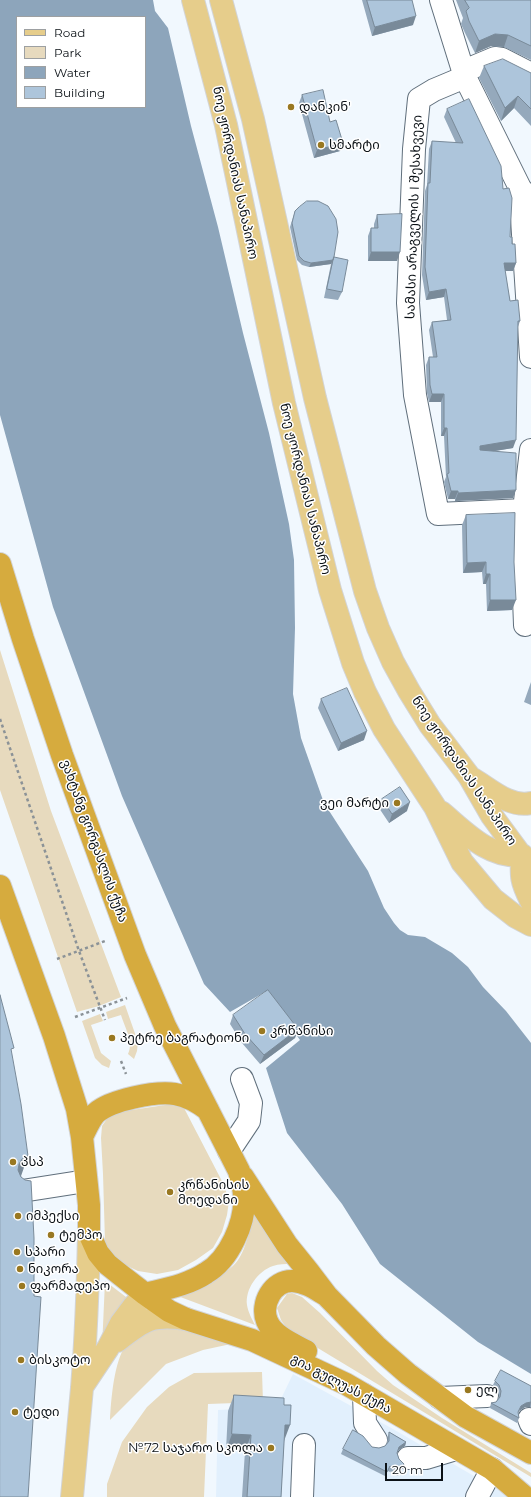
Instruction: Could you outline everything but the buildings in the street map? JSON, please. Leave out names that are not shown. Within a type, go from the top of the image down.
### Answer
[{"type":"highway","name":"ვახტანგ გორგასლის ქუჩა","points":[[0,564],[23,639],[62,755],[135,955],[165,1026],[239,1172]]},
{"type":"highway","points":[[0,886],[4,909],[68,1079],[77,1109],[82,1137],[89,1205],[89,1233]]},
{"type":"highway","points":[[82,1137],[94,1115],[102,1108],[137,1098],[165,1093],[176,1094],[198,1102],[208,1110]]},
{"type":"highway","points":[[145,1294],[185,1283],[207,1273],[220,1262],[229,1251],[240,1224],[244,1207],[244,1195],[239,1172]]},
{"type":"highway","points":[[239,1172],[288,1245],[327,1296],[376,1346],[408,1374],[466,1417],[531,1453]]},
{"type":"highway","name":"გია გულუას ქუჩა","points":[[89,1233],[98,1253],[107,1264],[169,1311],[186,1319],[252,1340],[355,1389],[492,1469],[525,1497]]},
{"type":"highway","points":[[327,1296],[306,1284],[292,1281],[282,1284],[273,1289],[268,1299],[266,1311],[267,1321],[282,1337],[309,1353],[355,1389]]},
{"type":"main road","name":"ნოე ჟორდანიას სანაპირო","points":[[193,0],[226,125],[284,404],[328,583],[342,632],[364,692],[381,723],[435,807],[462,862],[493,899],[516,917],[531,925]]},
{"type":"main road","name":"ნოე ჟორდანიას სანაპირო","points":[[221,0],[253,119],[315,398],[365,591],[378,628],[393,662],[430,724],[469,776],[492,816],[528,856]]},
{"type":"main road","points":[[469,776],[499,796],[513,802],[520,804],[531,802]]},
{"type":"main road","points":[[435,807],[477,842],[488,848],[500,854],[512,857],[528,856],[521,877],[531,901]]},
{"type":"main road","points":[[72,1497],[82,1388],[88,1287],[89,1233]]},
{"type":"main road","points":[[82,1388],[122,1323],[133,1307],[145,1294]]},
{"type":"main road","points":[[108,1348],[139,1324],[149,1319],[168,1316],[186,1319]]},
{"type":"main road","points":[[492,1469],[531,1490]]},
{"type":"street","points":[[441,0],[464,74],[526,194],[531,357]]},
{"type":"street","points":[[464,74],[495,58],[502,59],[531,74]]},
{"type":"street","name":"სამასი არაგველის I შესახვევი","points":[[464,74],[419,99],[414,149],[408,303],[414,395],[438,514],[524,510]]},
{"type":"street","points":[[525,625],[523,572],[524,510],[531,450]]},
{"type":"street","points":[[228,1151],[249,1121],[251,1103],[242,1079]]},
{"type":"street","points":[[22,1191],[86,1181]]},
{"type":"street","points":[[355,1389],[365,1423],[376,1440]]},
{"type":"street","points":[[440,1398],[487,1396]]},
{"type":"street","points":[[302,1497],[304,1445]]},
{"type":"street","points":[[408,1458],[426,1458],[456,1449]]},
{"type":"street","points":[[477,1497],[492,1469]]},
{"type":"path","points":[[0,719],[79,951],[105,1020]]},
{"type":"path","points":[[57,959],[105,942]]},
{"type":"path","points":[[75,1017],[127,998]]},
{"type":"path","points":[[121,1061],[126,1074]]},
{"type":"shaded area","points":[[293,1374],[393,1429],[510,1497],[216,1497],[218,1410],[277,1407]]},
{"type":"green space","points":[[0,650],[51,811],[121,997],[99,1006],[77,1012],[0,790]]},
{"type":"green space","points":[[125,1005],[138,1042],[134,1059],[128,1054],[130,1045],[127,1030],[121,1015],[108,1019],[106,1012]]},
{"type":"green space","points":[[100,1014],[103,1021],[91,1025],[101,1053],[111,1061],[109,1068],[102,1065],[95,1058],[82,1021]]},
{"type":"green space","points":[[172,1104],[184,1108],[224,1185],[229,1201],[222,1232],[213,1248],[178,1270],[157,1274],[138,1271],[121,1263],[111,1253],[105,1242],[101,1138],[102,1126],[109,1116],[125,1111]]},
{"type":"green space","points":[[255,1210],[291,1264],[267,1268],[258,1276],[250,1287],[247,1305],[255,1325],[175,1295],[209,1281],[226,1272],[233,1266],[244,1249]]},
{"type":"green space","points":[[105,1281],[130,1300],[102,1348]]},
{"type":"green space","points":[[292,1293],[302,1297],[320,1313],[377,1371],[393,1385],[442,1418],[531,1473],[531,1477],[288,1330],[281,1320],[277,1308],[287,1294]]},
{"type":"green space","points":[[160,1322],[231,1344],[203,1350],[166,1364],[110,1420],[114,1381],[122,1352],[129,1342]]},
{"type":"green space","points":[[262,1372],[263,1402],[208,1404],[204,1497],[107,1497],[107,1484],[122,1442],[147,1407],[169,1387],[194,1373]]},
{"type":"water","points":[[0,0],[153,0],[155,11],[168,28],[191,126],[218,227],[243,333],[269,433],[289,524],[294,560],[295,628],[293,694],[301,738],[324,803],[368,871],[384,908],[400,930],[408,935],[425,937],[452,953],[468,967],[483,987],[506,1011],[531,1043],[531,1374],[478,1342],[380,1264],[342,1204],[287,1133],[266,1068],[300,1040],[265,992],[230,1012],[204,984],[122,796],[53,607],[0,415]]},
{"type":"place","name":"დანკინ'","points":[[291,107]]},
{"type":"place","name":"სმარტი","points":[[321,145]]},
{"type":"place","name":"ვეი მარტი","points":[[397,803]]},
{"type":"place","name":"კრწანისი","points":[[262,1031]]},
{"type":"place","name":"პეტრე ბაგრატიონი","points":[[112,1038]]},
{"type":"place","name":"პსპ","points":[[13,1162]]},
{"type":"place","name":"კრწანისის მოედანი","points":[[170,1192]]},
{"type":"place","name":"იმპექსი","points":[[18,1216]]},
{"type":"place","name":"ტემპო","points":[[51,1235]]},
{"type":"place","name":"სპარი","points":[[17,1252]]},
{"type":"place","name":"ნიკორა","points":[[20,1269]]},
{"type":"place","name":"ფარმადეპო","points":[[22,1286]]},
{"type":"place","name":"ბისკოტო","points":[[21,1360]]},
{"type":"place","name":"ელ","points":[[468,1390]]},
{"type":"place","name":"ტედი","points":[[15,1412]]},
{"type":"place","name":"№72 საჯარო სკოლა","points":[[271,1448]]}]
